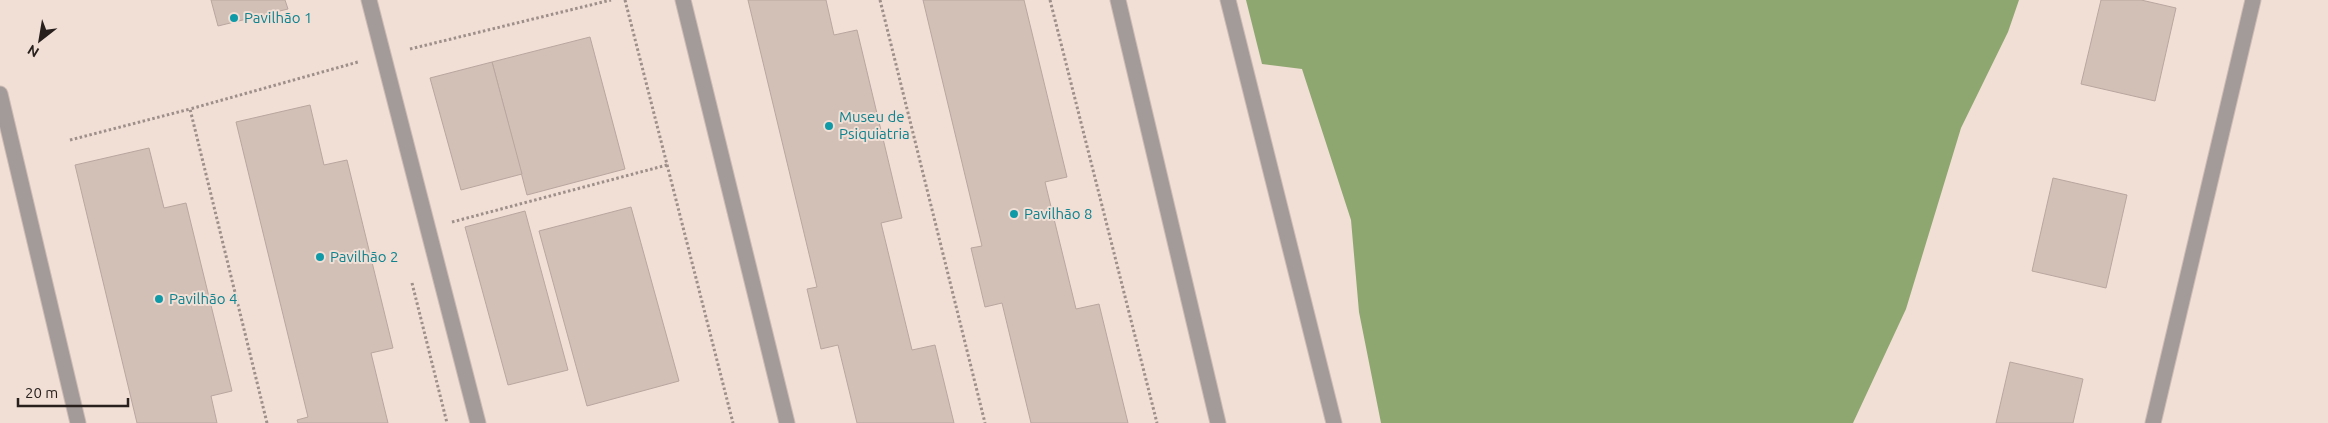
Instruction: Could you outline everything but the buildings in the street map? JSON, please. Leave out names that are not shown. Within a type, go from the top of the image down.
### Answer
[{"type":"street","points":[[369,0],[478,423]]},
{"type":"street","points":[[683,0],[787,423]]},
{"type":"street","points":[[1118,0],[1218,423]]},
{"type":"street","points":[[1228,0],[1334,423]]},
{"type":"street","points":[[2153,423],[2253,0]]},
{"type":"street","points":[[0,94],[78,423]]},
{"type":"path","points":[[70,140],[384,56],[611,0]]},
{"type":"path","points":[[625,0],[733,423]]},
{"type":"path","points":[[880,0],[985,423]]},
{"type":"path","points":[[1050,0],[1158,423]]},
{"type":"path","points":[[190,109],[267,423]]},
{"type":"path","points":[[428,228],[667,165]]},
{"type":"green space","points":[[1246,0],[2019,0],[2008,32],[1961,128],[1906,309],[1853,423],[1381,423],[1359,312],[1351,220],[1302,69],[1262,64]]},
{"type":"place","name":"Pavilhão 1","points":[[234,18]]},
{"type":"place","name":"Museu de Psiquiatria","points":[[829,126]]},
{"type":"place","name":"Pavilhão 8","points":[[1014,214]]},
{"type":"place","name":"Pavilhão 2","points":[[320,257]]},
{"type":"place","name":"Pavilhão 4","points":[[159,299]]}]
